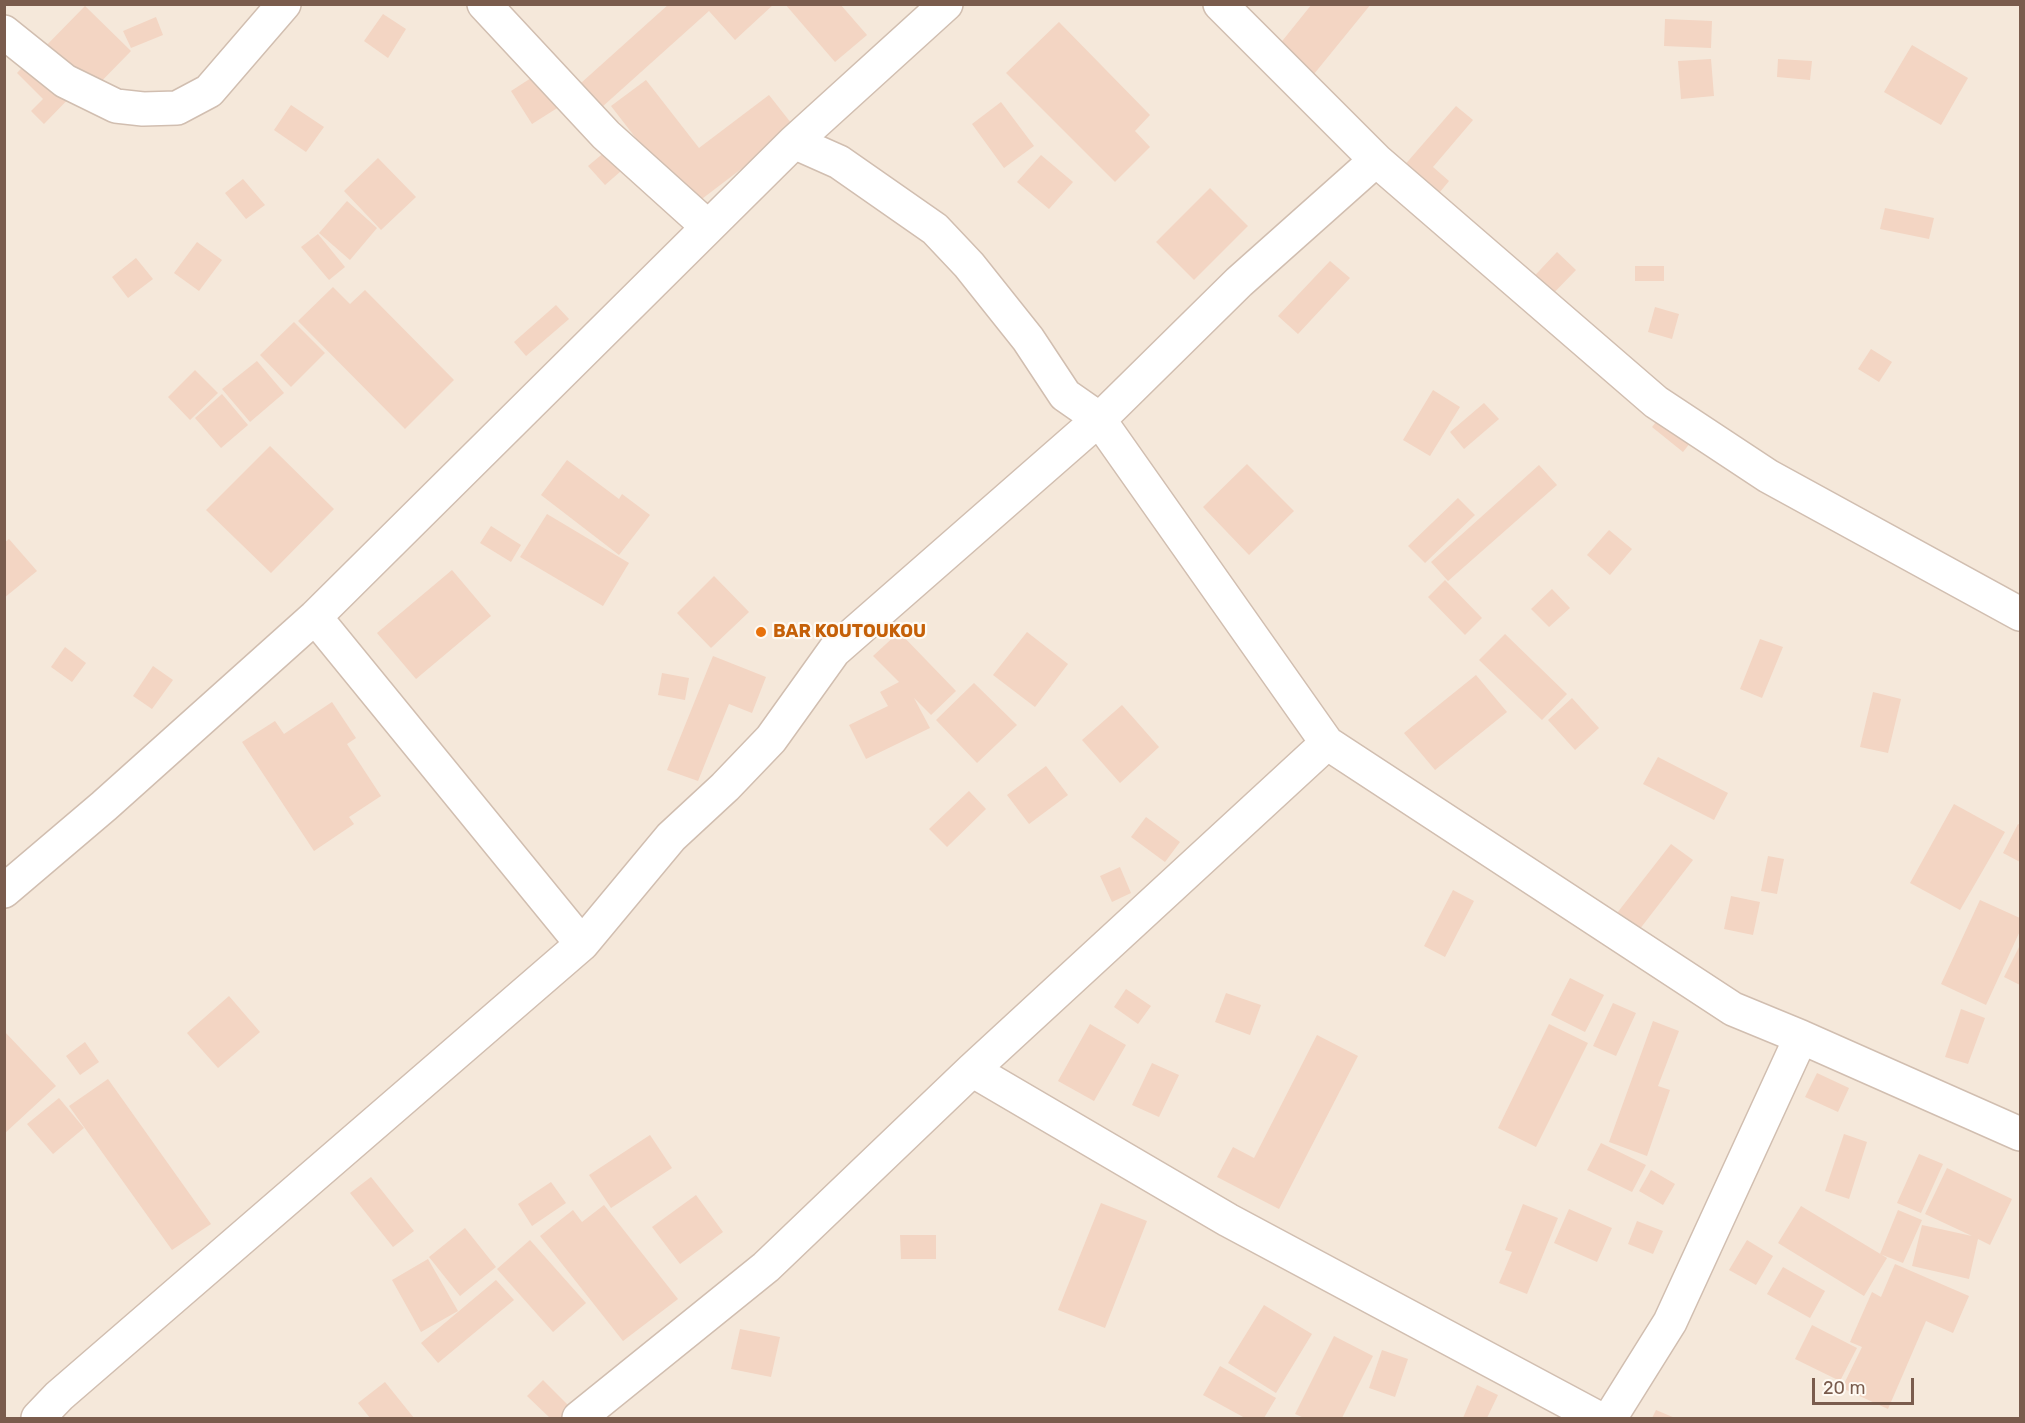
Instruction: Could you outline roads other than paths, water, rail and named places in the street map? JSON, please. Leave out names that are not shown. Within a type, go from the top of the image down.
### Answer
[{"type":"street","points":[[4,32],[65,81],[116,106],[143,109],[177,108],[209,91],[284,4]]},
{"type":"street","points":[[484,4],[606,135],[708,227]]},
{"type":"street","points":[[4,891],[104,807],[315,617],[794,142],[946,4]]},
{"type":"street","points":[[1220,4],[1376,160],[1656,402],[1768,476],[2020,614]]},
{"type":"street","points":[[794,142],[839,162],[935,229],[969,265],[1028,339],[1065,395],[1098,418],[1327,743],[1733,1009],[1801,1036],[2020,1134]]},
{"type":"street","points":[[38,1419],[59,1396],[582,944],[671,837],[724,788],[771,739],[834,651],[1106,413],[1239,282],[1376,160]]},
{"type":"street","points":[[315,617],[582,944]]},
{"type":"street","points":[[579,1419],[766,1267],[972,1070],[1327,743]]},
{"type":"street","points":[[1610,1419],[1670,1322],[1801,1036]]},
{"type":"street","points":[[972,1070],[1228,1220],[1598,1419]]},
{"type":"place","name":"BAR KOUTOUKOU","points":[[761,632]]}]
